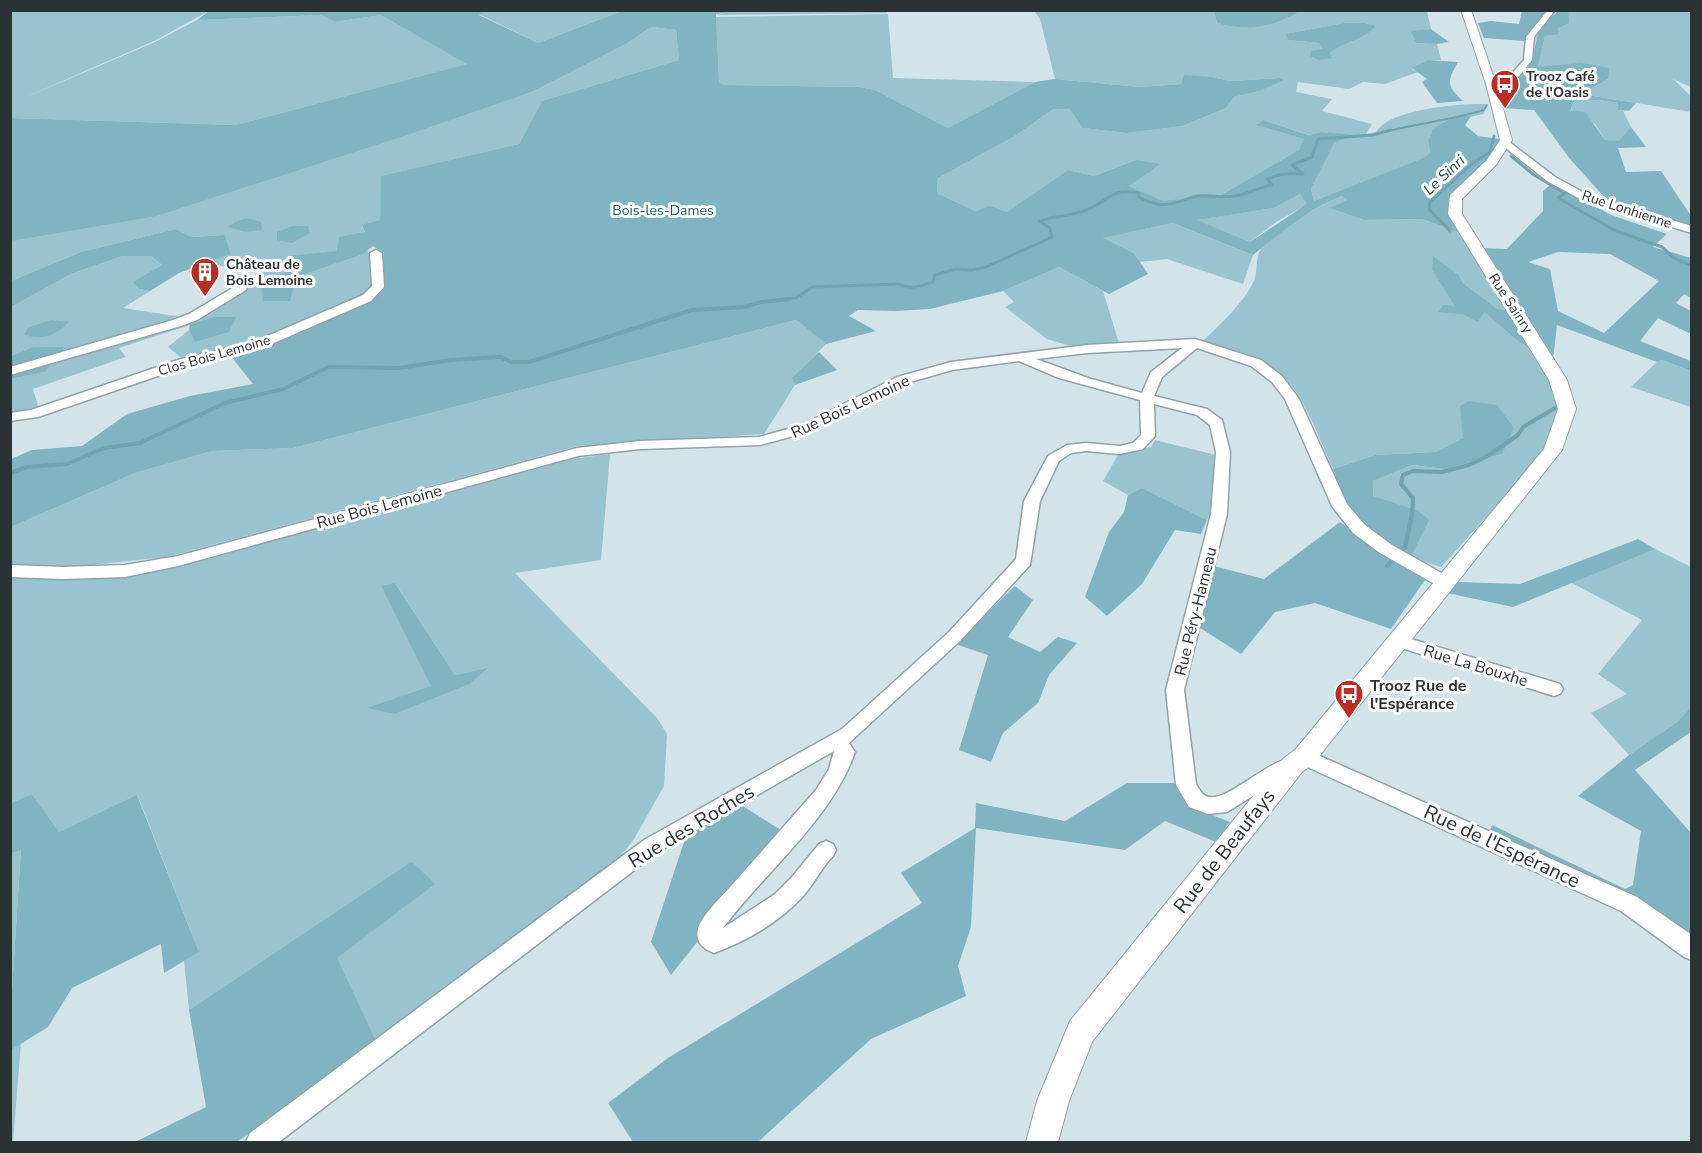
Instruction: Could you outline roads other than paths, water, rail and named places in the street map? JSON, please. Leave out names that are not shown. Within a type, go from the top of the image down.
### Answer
[{"type":"street","points":[[1466,10],[1491,84],[1505,143]]},
{"type":"street","points":[[1491,84],[1511,80],[1528,60],[1530,37],[1552,10]]},
{"type":"street","name":"Rue Lonhienne","points":[[1505,143],[1551,179],[1586,198],[1692,230]]},
{"type":"street","name":"Rue Sainry","points":[[1446,583],[1553,450],[1567,409],[1558,380],[1455,214],[1455,198],[1492,162],[1505,143]]},
{"type":"street","name":"Clos Bois Lemoine","points":[[10,417],[33,414],[186,362],[255,346],[367,298],[378,287],[376,253]]},
{"type":"street","points":[[10,371],[95,348],[193,316],[242,287],[242,283]]},
{"type":"street","points":[[1147,396],[1156,375],[1195,343]]},
{"type":"street","name":"Rue Bois Lemoine","points":[[10,571],[63,573],[125,571],[178,561],[577,452],[640,445],[722,444],[776,438],[807,428],[887,387],[951,366],[1087,349],[1195,343],[1256,363],[1277,379],[1292,399],[1340,506],[1359,529],[1386,549],[1446,583]]},
{"type":"street","name":"Rue Péry-Hameau","points":[[1020,357],[1045,370],[1202,412],[1217,423],[1223,452],[1219,514],[1175,690],[1186,785],[1196,801],[1208,806],[1227,804],[1273,773],[1298,761]]},
{"type":"street","name":"Rue des Roches","points":[[259,1143],[651,846],[838,741],[858,727],[955,636],[1024,561],[1032,501],[1053,459],[1067,449],[1086,447],[1120,450],[1138,446],[1148,436],[1147,396]]},
{"type":"street","name":"Rue de Beaufays","points":[[1042,1143],[1053,1101],[1081,1032],[1298,761],[1446,583]]},
{"type":"street","name":"Rue La Bouxhe","points":[[1398,641],[1554,688]]},
{"type":"street","points":[[826,850],[816,859],[799,886],[771,910],[732,936],[714,943],[709,939],[709,929],[725,908],[823,796],[838,772],[845,752],[838,741]]},
{"type":"street","name":"Rue de l'Espérance","points":[[1298,761],[1629,904],[1692,950]]},
{"type":"waterway","points":[[1385,132],[1484,110],[1487,105]]},
{"type":"waterway","points":[[777,300],[796,298],[812,287],[924,285],[933,282],[935,275],[956,269],[971,270],[986,267],[1052,237],[1050,228],[1039,221],[1086,210],[1122,192],[1139,193],[1139,197],[1160,205],[1173,204],[1198,196],[1240,195],[1272,185],[1267,179],[1271,177],[1289,173],[1303,174],[1292,165],[1312,157],[1318,139],[1373,135],[1391,130]]},
{"type":"waterway","name":"Le Sinri","points":[[1450,231],[1429,209],[1430,202],[1473,163],[1490,152],[1494,136]]},
{"type":"waterway","points":[[1511,156],[1534,175],[1565,193],[1558,198],[1616,231],[1662,247],[1674,258],[1692,266]]},
{"type":"waterway","points":[[10,473],[27,467],[67,464],[104,448],[140,443],[225,403],[283,389],[329,367],[399,368],[451,360],[500,357],[511,362],[529,362],[692,310],[744,307],[761,302],[790,299]]},
{"type":"waterway","points":[[1412,517],[1413,498],[1401,484],[1403,475],[1413,471],[1442,472],[1469,465],[1486,457],[1518,435],[1523,427],[1555,408]]},
{"type":"waterway","points":[[1387,566],[1405,547],[1412,515]]},
{"type":"place","name":"Trooz Café de l'Oasis","points":[[1505,110]]},
{"type":"place","name":"Château de Bois Lemoine","points":[[205,298]]},
{"type":"place","name":"Trooz Rue de l'Espérance","points":[[1349,720]]},
{"type":"park label","name":"Bois-les-Dames","points":[[663,210]]}]
